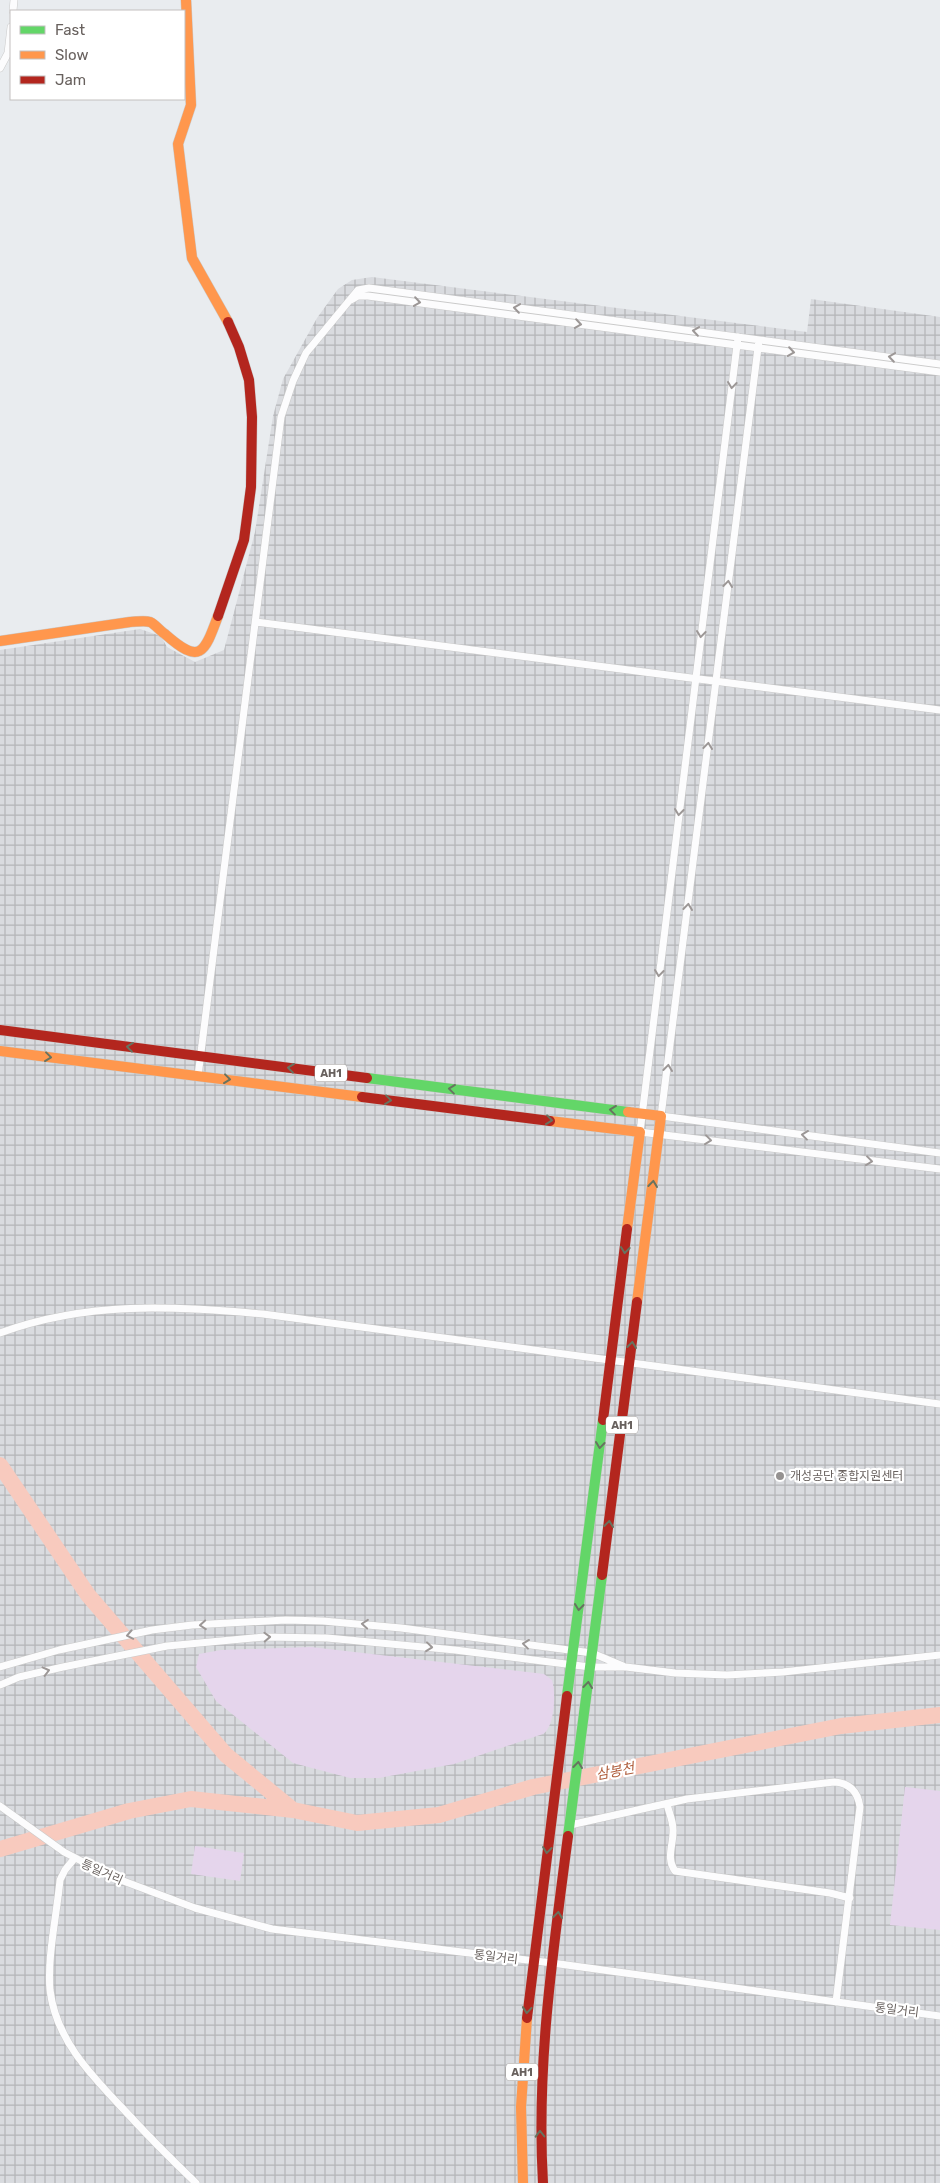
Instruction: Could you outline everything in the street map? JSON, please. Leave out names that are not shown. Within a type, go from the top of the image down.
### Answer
[{"type":"main road","points":[[0,641],[130,622],[150,622],[173,642],[193,653],[199,653],[205,650],[208,644],[244,540],[251,487],[252,417],[249,380],[239,347],[222,310],[192,258],[178,144],[190,105],[186,0]]},
{"type":"main road","name":"AH1","points":[[0,1030],[662,1116],[552,1963],[541,2091],[540,2150],[543,2183]]},
{"type":"main road","name":"AH1","points":[[0,1051],[640,1132],[532,1961],[522,2070],[521,2140],[523,2183]]},
{"type":"street","points":[[0,68],[8,53],[10,35]]},
{"type":"street","points":[[198,1076],[281,417],[293,381],[306,353],[346,302],[358,290],[369,288],[940,372]]},
{"type":"street","points":[[346,302],[358,296],[368,296],[737,341]]},
{"type":"street","points":[[737,341],[640,1132],[940,1170]]},
{"type":"street","points":[[759,344],[940,364]]},
{"type":"street","points":[[759,344],[662,1116],[940,1152]]},
{"type":"street","points":[[256,622],[940,710]]},
{"type":"street","points":[[0,1333],[35,1320],[68,1314],[140,1307],[194,1308],[263,1314],[940,1404]]},
{"type":"street","points":[[0,1667],[108,1639],[152,1630],[192,1625],[262,1621],[324,1621],[401,1628],[592,1653],[626,1667]]},
{"type":"street","points":[[0,1685],[28,1675],[167,1646],[264,1637],[327,1638],[455,1650],[590,1668],[626,1667],[675,1673],[727,1675],[783,1672],[940,1655]]},
{"type":"street","points":[[570,1825],[667,1804],[741,1791],[843,1782],[855,1792],[860,1807],[836,2002]]},
{"type":"street","points":[[667,1804],[673,1831],[670,1858],[671,1865],[675,1871],[830,1893],[850,1898]]},
{"type":"street","name":"통일거리","points":[[3,1808],[74,1859],[153,1894],[238,1921],[272,1929],[552,1963],[940,2016]]},
{"type":"street","points":[[74,1859],[60,1880],[51,1958],[50,1990],[60,2027],[73,2051],[92,2076],[196,2183]]},
{"type":"shaded area","points":[[372,277],[807,332],[811,299],[940,317],[940,2183],[0,2183],[0,650],[140,629],[161,636],[167,647],[195,662],[224,650],[255,532],[273,416],[283,379],[317,318],[338,289],[352,280]]},
{"type":"shaded area","points":[[311,1647],[544,1674],[552,1680],[553,1685],[554,1709],[550,1724],[543,1734],[454,1764],[379,1778],[350,1778],[293,1763],[216,1701],[196,1667],[199,1654],[221,1650]]},
{"type":"shaded area","points":[[905,1787],[940,1791],[940,1930],[890,1925]]},
{"type":"shaded area","points":[[195,1846],[244,1853],[240,1881],[191,1874]]},
{"type":"waterway","points":[[0,1465],[88,1595],[226,1755],[293,1810]]},
{"type":"waterway","name":"삼봉천","points":[[0,1849],[129,1811],[191,1799],[293,1810],[357,1823],[439,1815],[533,1787],[841,1726],[940,1715]]},
{"type":"traffic: fast","points":[[367,1078],[628,1112]]},
{"type":"traffic: fast","points":[[567,1696],[603,1420]]},
{"type":"traffic: fast","points":[[568,1836],[602,1575]]},
{"type":"traffic: slow","points":[[186,0],[191,105],[178,144],[192,258],[228,322]]},
{"type":"traffic: slow","points":[[0,641],[145,621],[152,623],[177,644],[193,652],[199,651],[204,647],[218,616]]},
{"type":"traffic: slow","points":[[0,1051],[362,1097]]},
{"type":"traffic: slow","points":[[628,1112],[661,1116],[637,1302]]},
{"type":"traffic: slow","points":[[550,1121],[640,1132],[627,1229]]},
{"type":"traffic: slow","points":[[523,2183],[521,2107],[527,2018]]},
{"type":"traffic: jam","points":[[218,616],[244,540],[251,487],[252,417],[249,380],[239,347],[228,322]]},
{"type":"traffic: jam","points":[[0,1030],[367,1078]]},
{"type":"traffic: jam","points":[[362,1097],[550,1121]]},
{"type":"traffic: jam","points":[[603,1420],[627,1229]]},
{"type":"traffic: jam","points":[[602,1575],[637,1302]]},
{"type":"traffic: jam","points":[[527,2018],[567,1696]]},
{"type":"traffic: jam","points":[[543,2183],[541,2140],[542,2096],[547,2009],[568,1836]]},
{"type":"place","name":"개성공단 종합지원센터","points":[[780,1476]]}]
